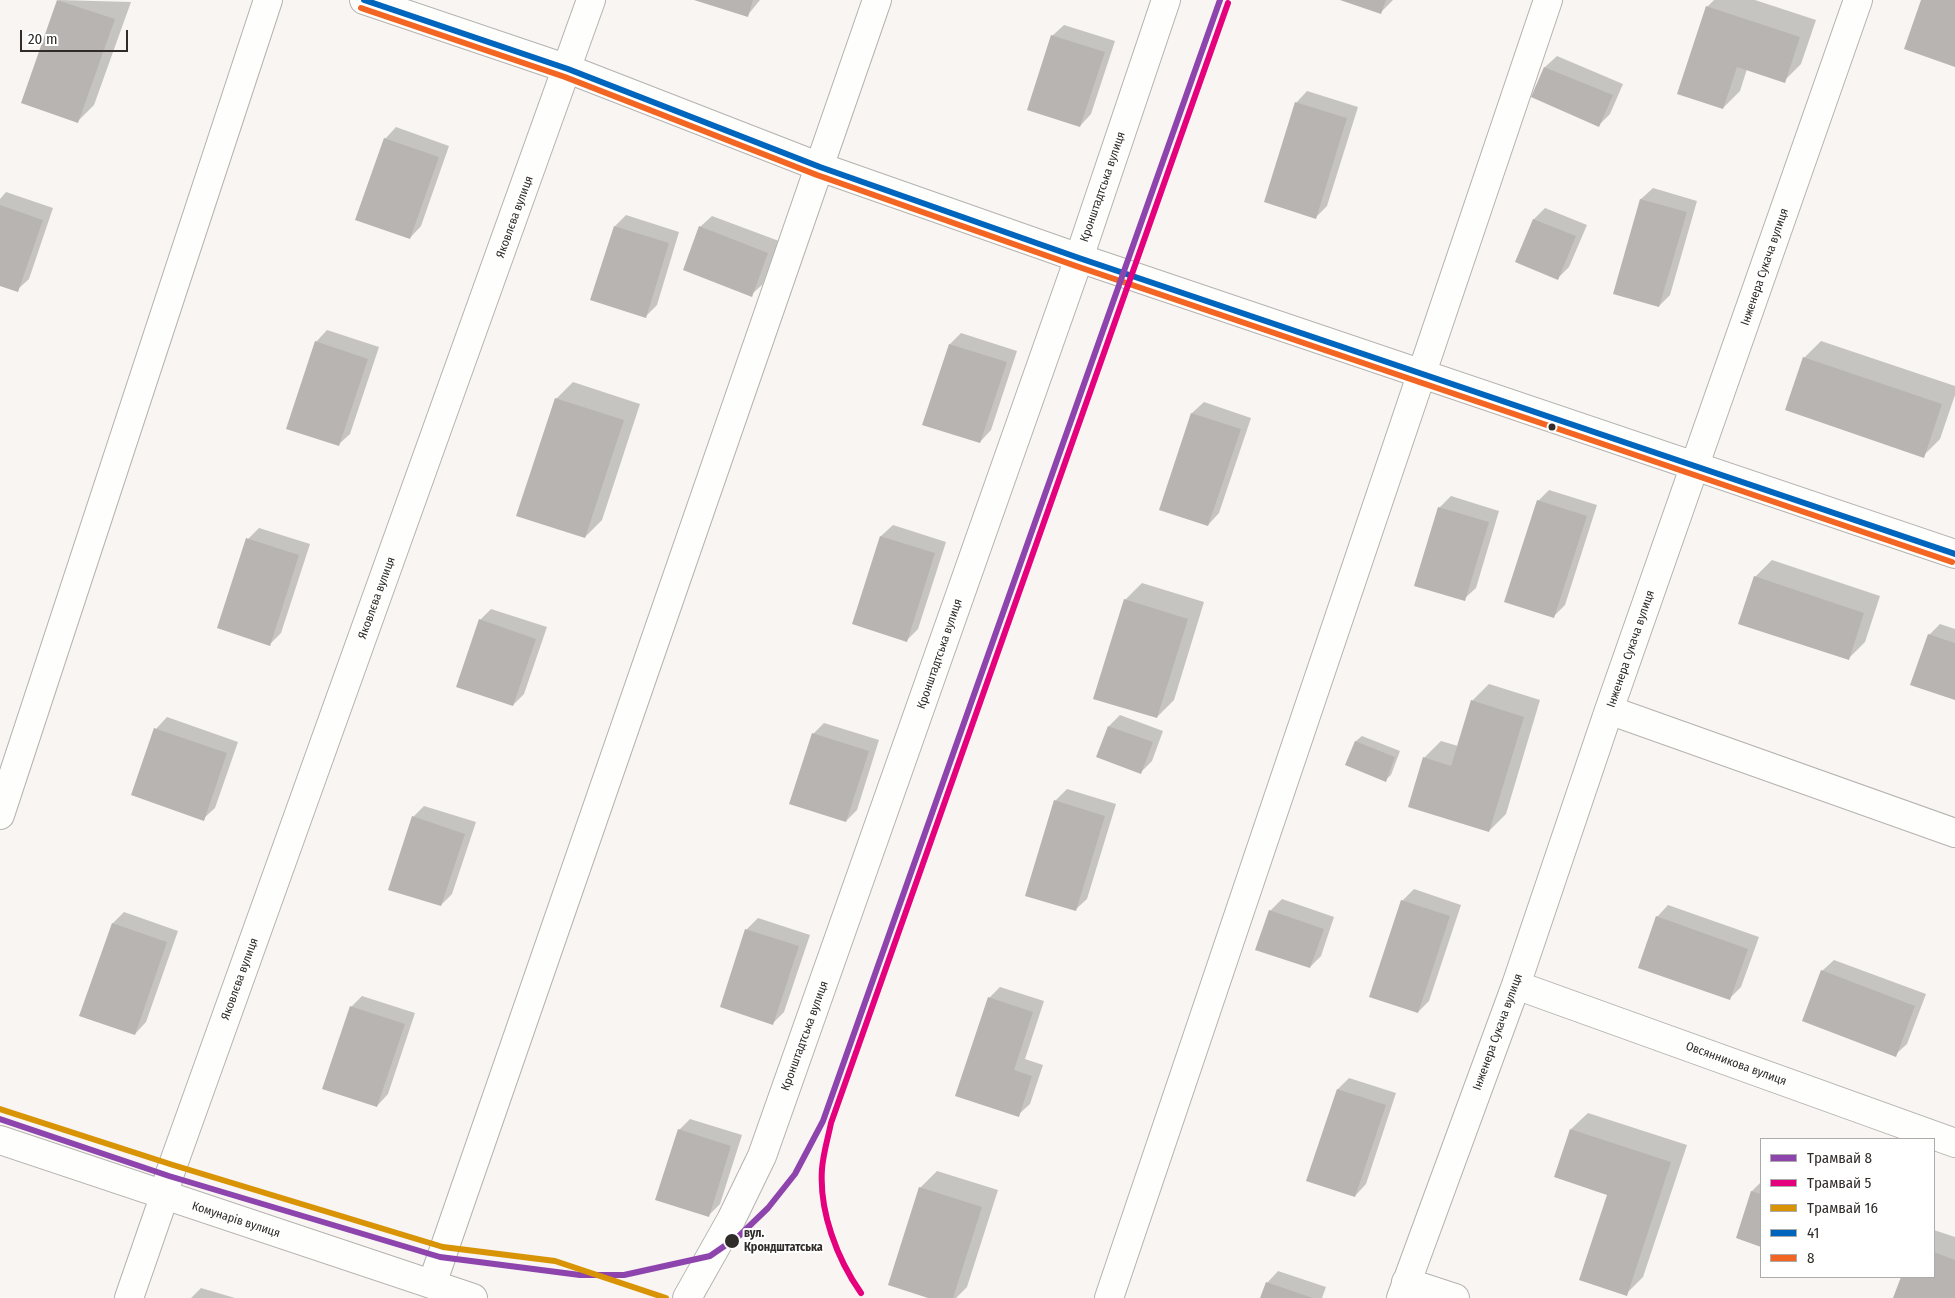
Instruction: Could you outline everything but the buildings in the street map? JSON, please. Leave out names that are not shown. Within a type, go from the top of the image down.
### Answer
[{"type":"street","points":[[0,815],[268,0]]},
{"type":"street","points":[[364,0],[568,69],[820,167],[1079,258],[1955,554]]},
{"type":"street","name":"Яковлєва вулиця","points":[[129,1298],[164,1197],[169,1176],[568,69],[591,0]]},
{"type":"street","points":[[432,1284],[878,0]]},
{"type":"street","name":"Кронштадтська вулиця","points":[[687,1298],[731,1220],[762,1156],[1079,258],[1166,0]]},
{"type":"street","points":[[1109,1298],[1548,0]]},
{"type":"street","name":"Інженера Сукача вулиця","points":[[1403,1290],[1516,985],[1609,710],[1858,0]]},
{"type":"street","points":[[1609,710],[1955,833]]},
{"type":"street","name":"Овсянникова вулиця","points":[[1516,985],[1955,1143]]},
{"type":"street","name":"Комунарів вулиця","points":[[0,1140],[164,1197],[473,1298]]},
{"type":"street","points":[[1403,1290],[1455,1298]]},
{"type":"tram line","name":"8","points":[[0,1119],[169,1176],[440,1257],[580,1275],[624,1275],[710,1256],[739,1236],[768,1208],[795,1174],[823,1121],[1220,0]]},
{"type":"tram line","name":"5","points":[[861,1293],[852,1280],[837,1250],[823,1201],[822,1169],[831,1123],[1228,3]]},
{"type":"tram line","name":"16","points":[[0,1109],[173,1165],[443,1247],[555,1261],[666,1298]]},
{"type":"transit line","name":"41","points":[[364,0],[568,69],[820,167],[1079,258],[1955,554]]},
{"type":"transit line","name":"8","points":[[361,8],[565,77],[817,175],[1076,266],[1952,562]]},
{"type":"place","name":"вул. Крондштатська","points":[[732,1241]]}]
